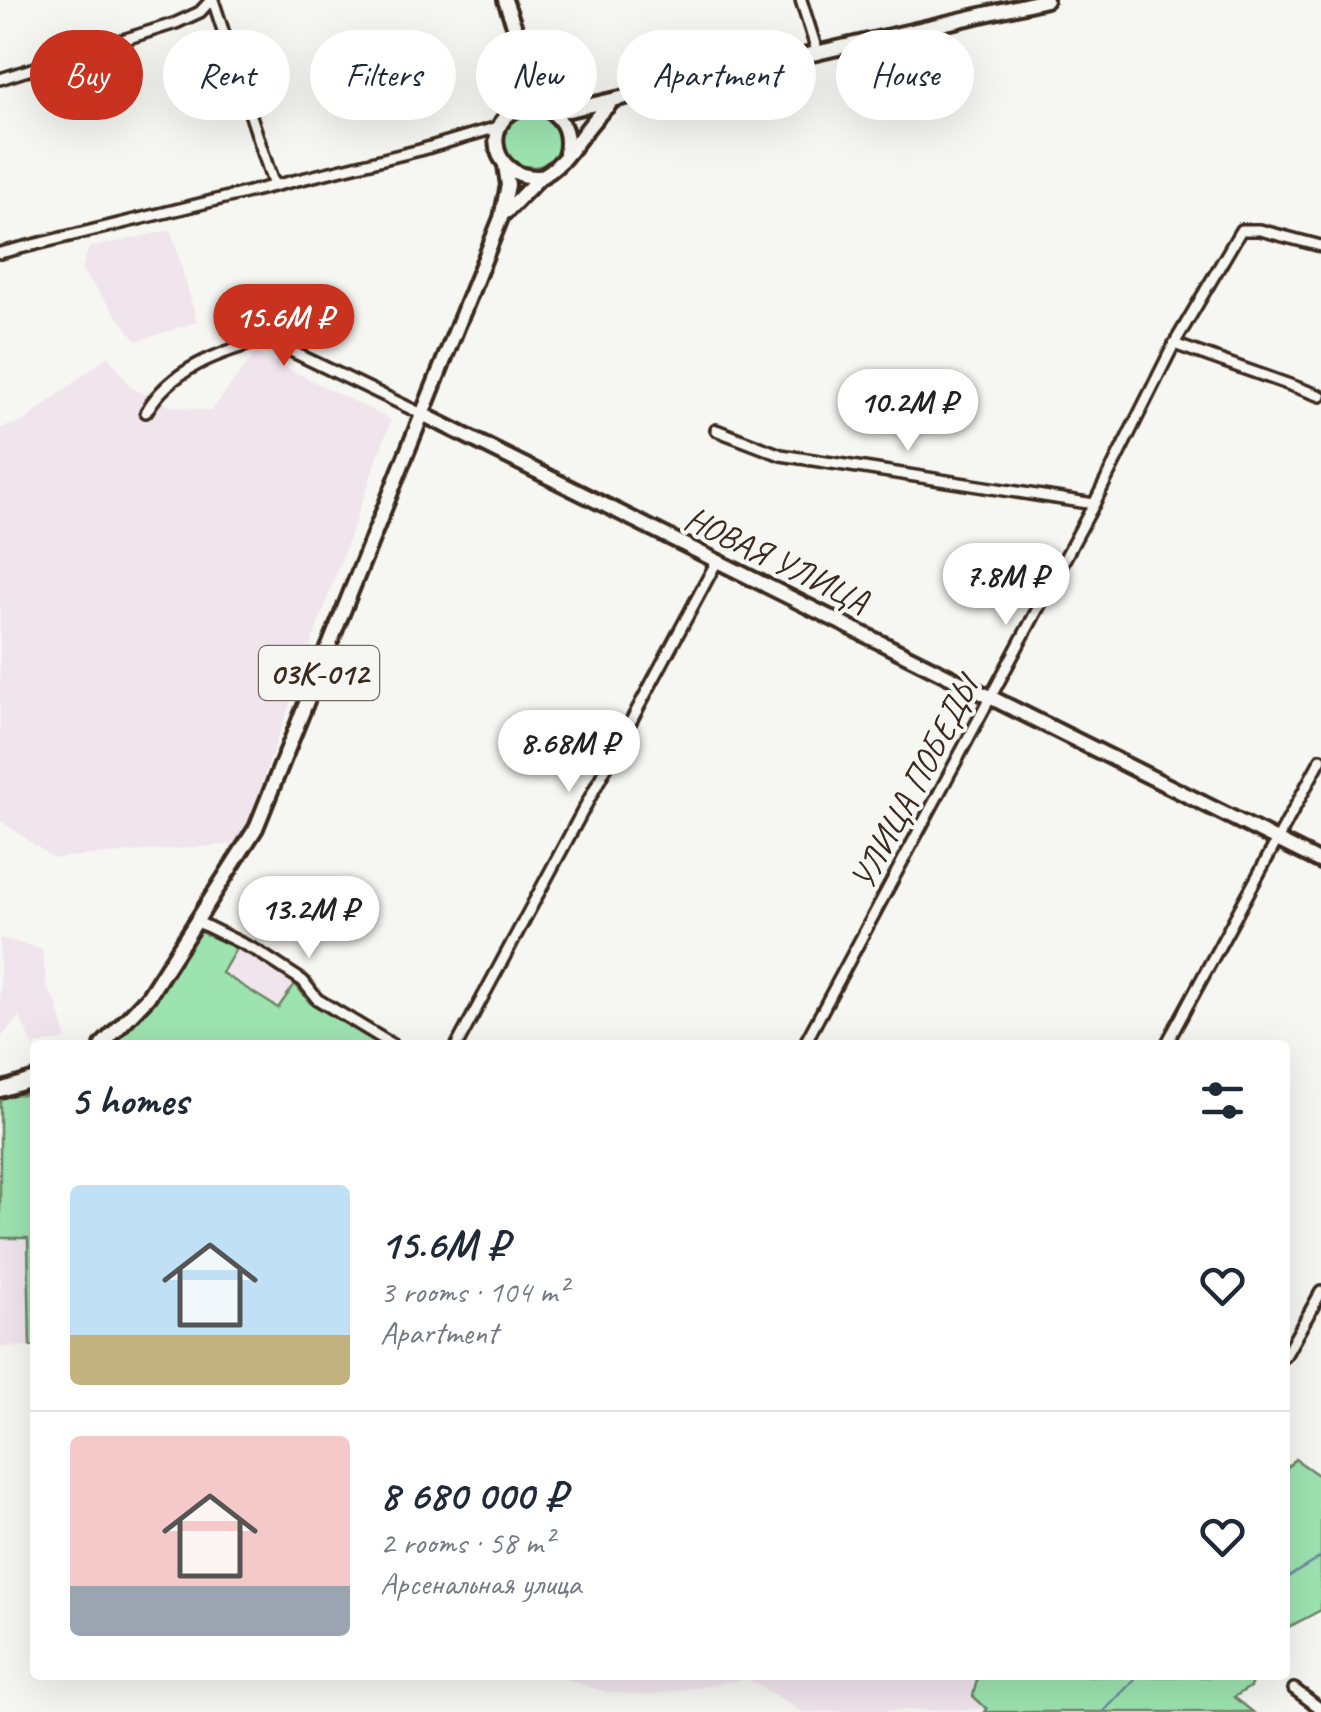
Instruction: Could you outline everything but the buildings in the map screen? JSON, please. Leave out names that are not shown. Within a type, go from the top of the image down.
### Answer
[{"type":"main road","points":[[505,0],[517,30]]},
{"type":"main road","points":[[597,105],[1046,0]]},
{"type":"main road","points":[[501,218],[540,177],[560,163],[590,120],[611,104]]},
{"type":"main road","points":[[501,218],[508,186],[496,142],[498,127],[504,120]]},
{"type":"main road","points":[[558,120],[567,131],[566,154]]},
{"type":"main road","points":[[505,165],[516,174],[540,177]]},
{"type":"main road","name":"03К-012","points":[[107,1040],[148,997],[265,809],[501,218]]},
{"type":"main road","name":"НОВАЯ УЛИЦА","points":[[422,414],[1321,862]]},
{"type":"main road","points":[[0,1090],[30,1081]]},
{"type":"street","points":[[0,79],[176,23],[200,12],[212,0],[273,183]]},
{"type":"street","points":[[801,0],[818,55]]},
{"type":"street","points":[[0,253],[273,183],[470,138],[498,127]]},
{"type":"street","points":[[470,138],[496,142]]},
{"type":"street","name":"УЛИЦА ПОБЕДЫ","points":[[807,1040],[1094,504],[1174,344],[1240,230],[1260,230],[1321,246]]},
{"type":"street","points":[[146,412],[154,398],[205,357],[266,339],[422,414]]},
{"type":"street","points":[[1174,344],[1321,396]]},
{"type":"street","points":[[716,430],[781,455],[1094,504]]},
{"type":"street","points":[[460,1040],[716,563]]},
{"type":"street","points":[[1169,1040],[1321,759]]},
{"type":"street","points":[[198,922],[257,951],[303,981],[317,999],[386,1040]]},
{"type":"street","points":[[1290,1347],[1321,1292]]},
{"type":"street","points":[[1294,1689],[1321,1709]]},
{"type":"shaded area","points":[[171,230],[197,322],[137,341],[81,270],[89,248]]},
{"type":"shaded area","points":[[256,353],[391,420],[240,844],[53,858],[0,820],[0,428],[23,422],[108,356],[131,388],[170,406],[211,411]]},
{"type":"shaded area","points":[[0,938],[42,949],[47,988],[57,1003],[66,1039],[31,1040],[19,1016],[0,1039]]},
{"type":"shaded area","points":[[237,947],[295,984],[279,1009],[221,972]]},
{"type":"shaded area","points":[[28,1237],[30,1346],[0,1347],[0,1238]]},
{"type":"shaded area","points":[[569,1680],[741,1680],[650,1695],[607,1692]]},
{"type":"shaded area","points":[[749,1680],[977,1680],[973,1696],[987,1709],[803,1712]]},
{"type":"green space","points":[[511,120],[553,120],[558,128],[558,150],[543,165],[521,165],[506,150],[504,139]]},
{"type":"green space","points":[[200,932],[237,947],[222,973],[278,1008],[295,984],[310,1003],[373,1040],[117,1040],[137,1021]]},
{"type":"green space","points":[[30,1095],[30,1346],[28,1238],[0,1238],[0,1097]]},
{"type":"green space","points":[[1295,1459],[1321,1477],[1321,1610],[1290,1626],[1290,1464]]},
{"type":"green space","points":[[977,1680],[1253,1680],[1250,1687],[1234,1697],[1253,1712],[985,1712],[987,1709],[973,1696]]},
{"type":"waterway","points":[[1290,1576],[1321,1557]]},
{"type":"waterway","points":[[1103,1712],[1134,1680]]}]
